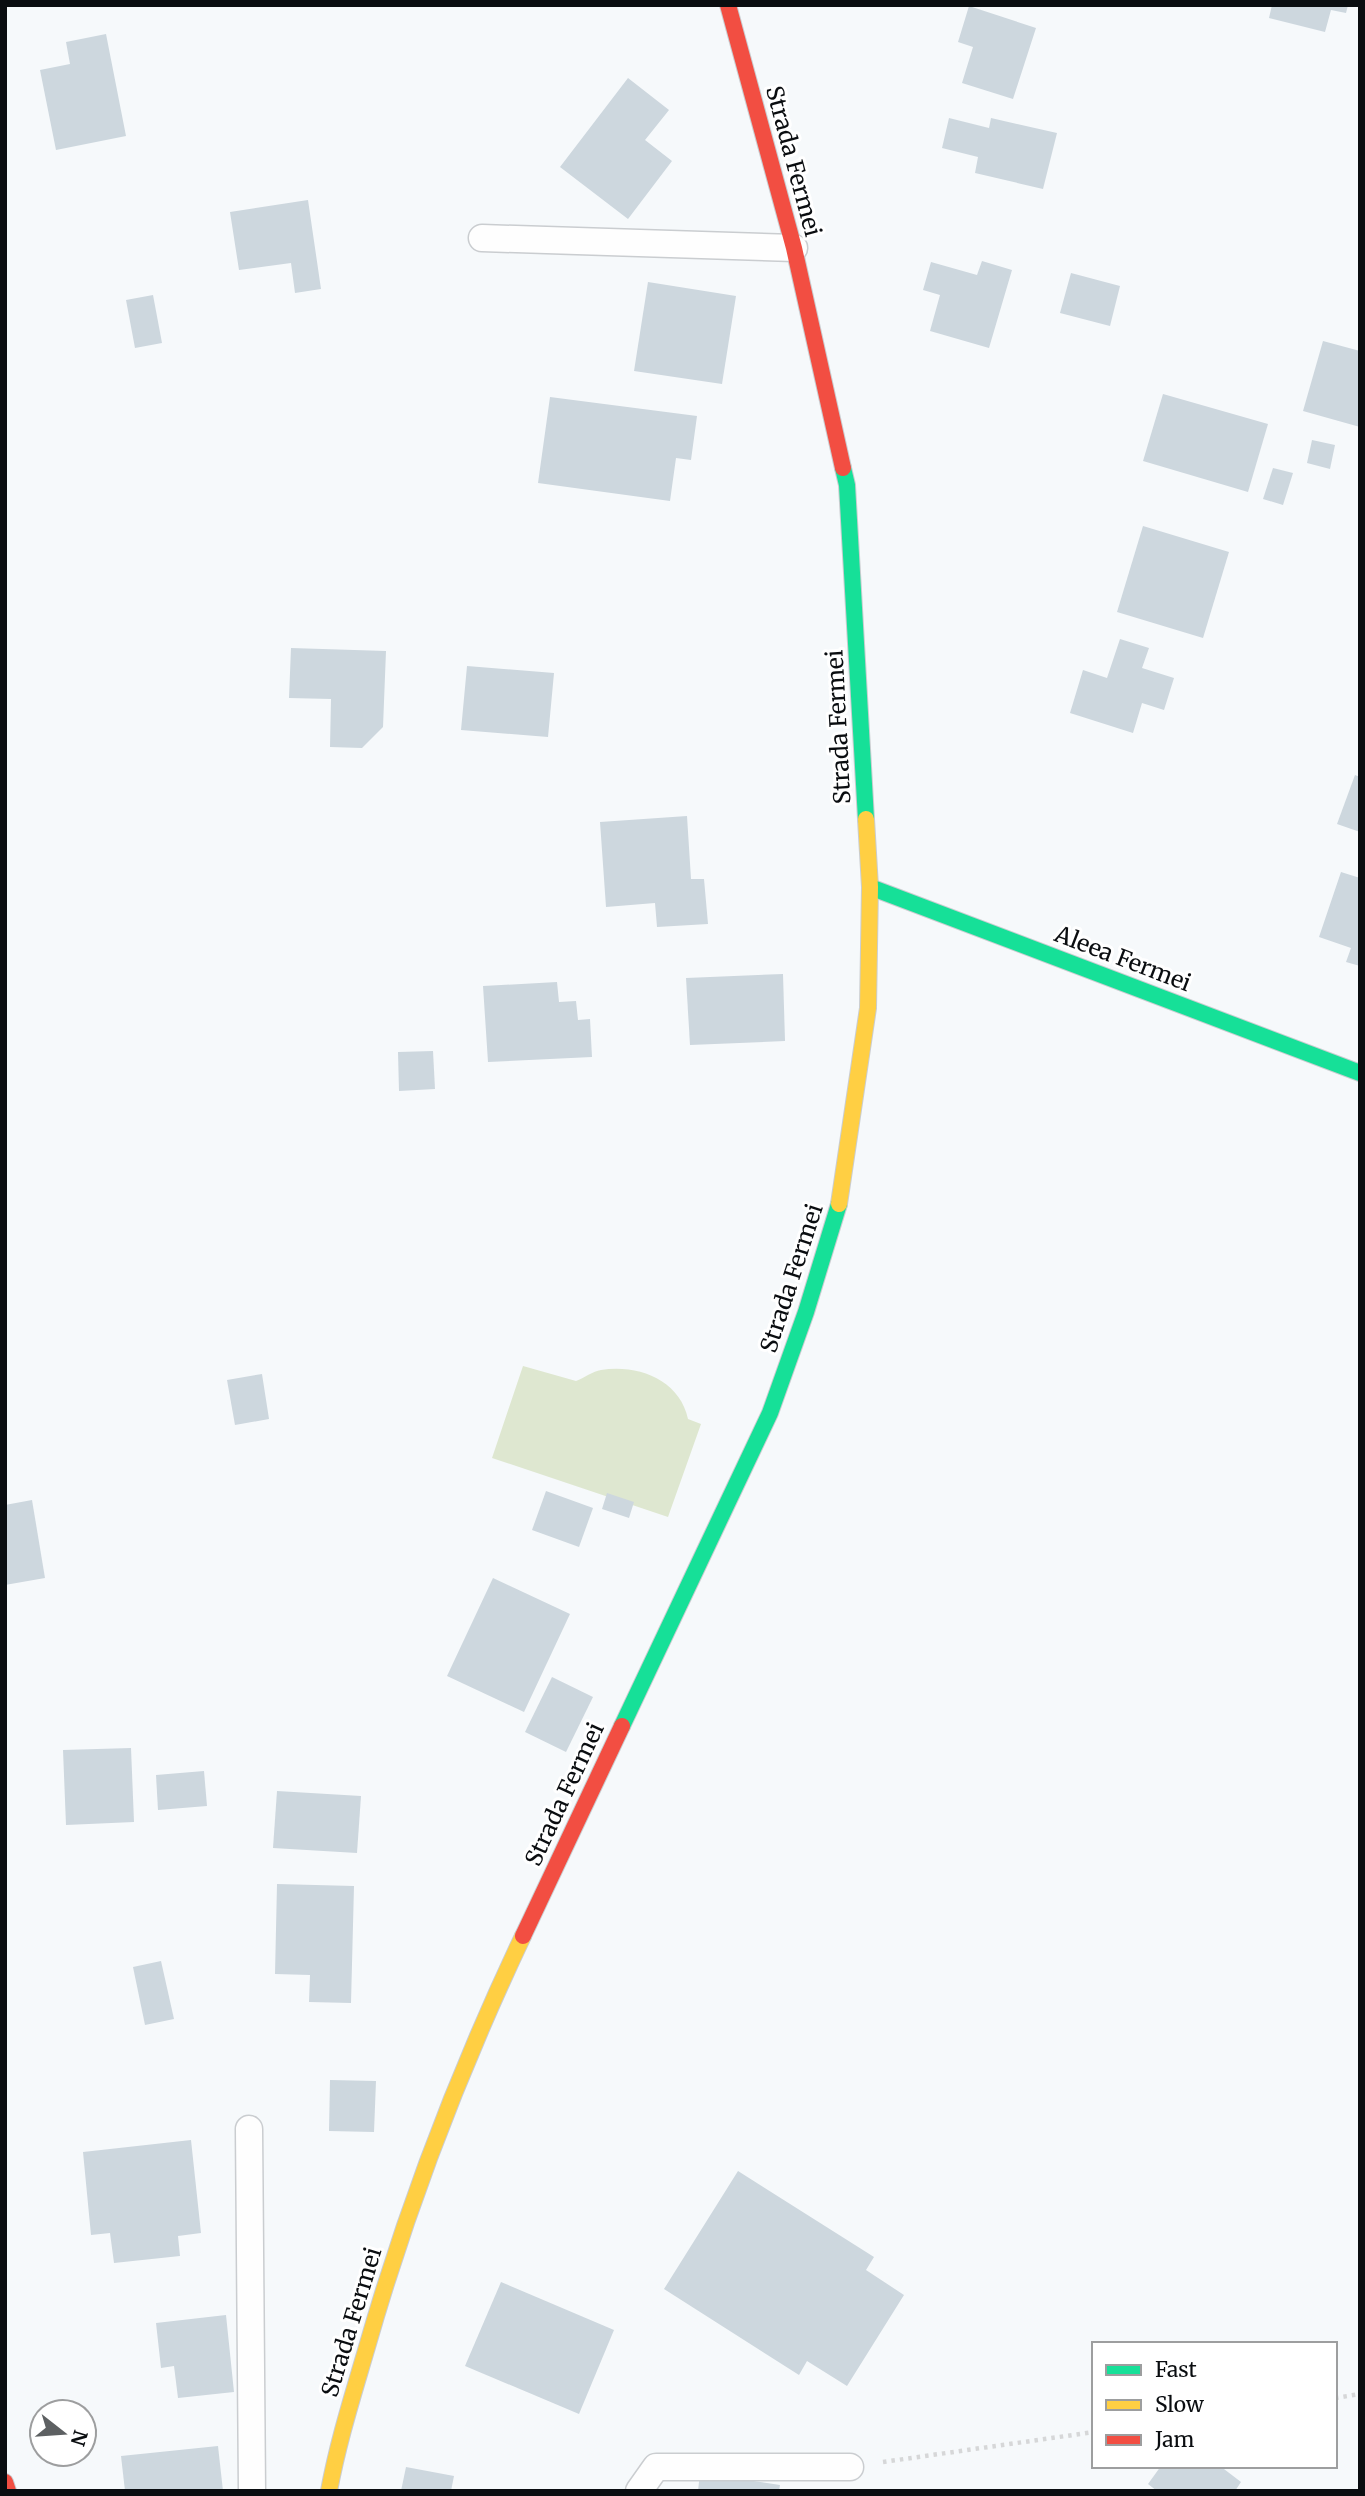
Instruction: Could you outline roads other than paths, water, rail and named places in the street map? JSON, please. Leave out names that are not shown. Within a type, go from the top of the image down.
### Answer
[{"type":"street","name":"Strada Fermei","points":[[329,2491],[336,2453],[380,2301],[423,2171],[510,1963],[769,1413],[806,1312],[838,1211],[868,1008],[870,887],[847,485],[794,248],[728,5]]},
{"type":"street","name":"Aleea Fermei","points":[[870,887],[1360,1073]]},
{"type":"street","points":[[5,2482],[8,2491]]},
{"type":"lane","points":[[482,238],[794,248]]},
{"type":"lane","points":[[248,2129],[252,2491]]},
{"type":"lane","points":[[639,2491],[656,2467],[850,2467]]}]
